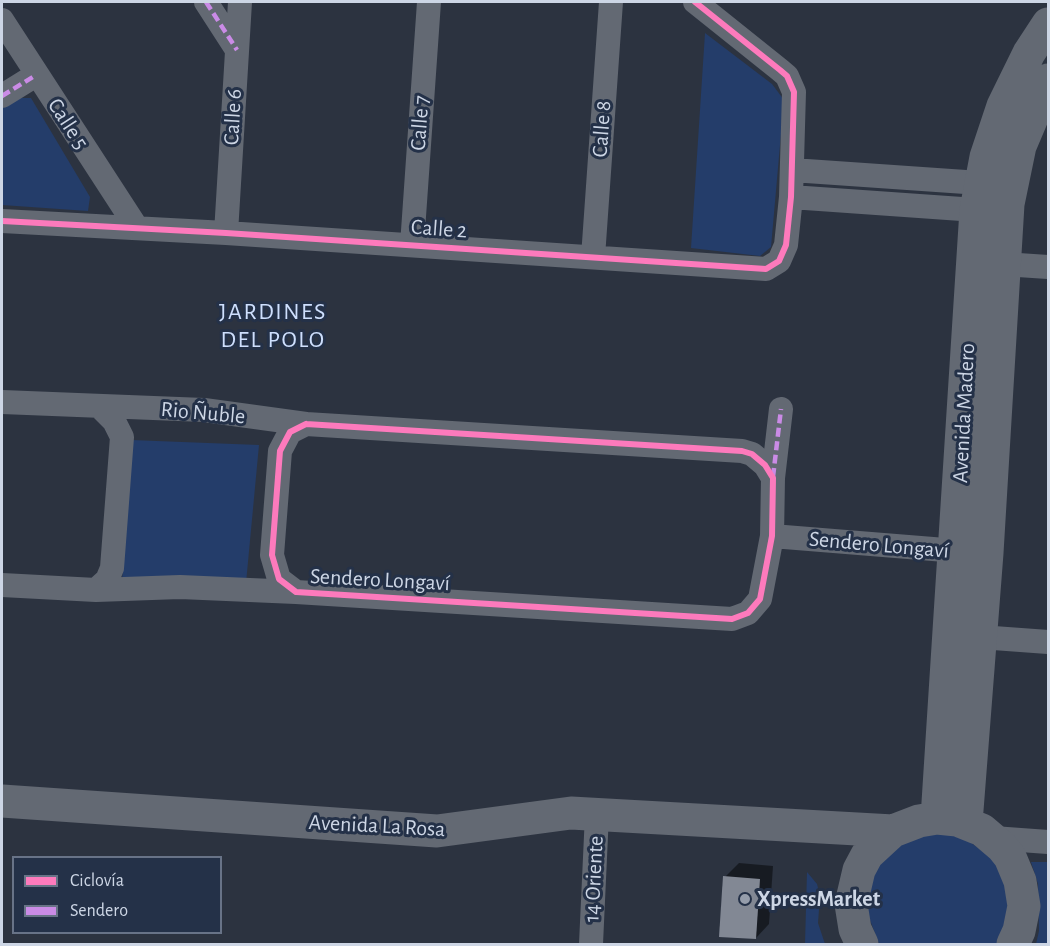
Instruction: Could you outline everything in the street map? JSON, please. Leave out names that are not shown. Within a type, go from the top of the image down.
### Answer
[{"type":"street","points":[[206,2],[237,50]]},
{"type":"street","name":"Calle 6","points":[[226,233],[240,2]]},
{"type":"street","name":"Calle 7","points":[[412,245],[429,2]]},
{"type":"street","name":"Calle 8","points":[[593,257],[611,2]]},
{"type":"street","name":"Calle 2","points":[[2,221],[226,233],[766,269],[773,266],[784,254],[791,197],[796,99],[792,85],[780,70],[695,2]]},
{"type":"street","name":"Calle 5","points":[[2,20],[136,228]]},
{"type":"street","name":"Avenida Madero","points":[[971,552],[973,263],[978,197],[1003,106],[1029,53],[1048,24]]},
{"type":"street","points":[[2,96],[36,75]]},
{"type":"street","name":"Avenida Madero","points":[[965,826],[964,636],[971,552],[1006,264],[1008,204],[1020,146],[1048,80]]},
{"type":"street","points":[[792,170],[978,197],[1008,204]]},
{"type":"street","points":[[791,197],[978,197]]},
{"type":"street","points":[[973,263],[1048,267]]},
{"type":"street","name":"Rio Ñuble","points":[[2,402],[204,410],[306,423]]},
{"type":"street","points":[[96,590],[107,580],[112,568],[122,437],[114,421],[100,407]]},
{"type":"street","name":"Sendero Longaví","points":[[306,423],[290,432],[280,451],[272,555],[279,579],[296,592],[732,619],[748,613],[760,599],[772,536],[773,478],[781,409]]},
{"type":"street","points":[[306,423],[742,451],[760,460],[773,478]]},
{"type":"street","name":"Sendero Longaví","points":[[772,536],[971,552]]},
{"type":"street","points":[[2,585],[96,590],[180,587],[296,592]]},
{"type":"street","points":[[964,636],[1048,642]]},
{"type":"street","name":"Avenida La Rosa","points":[[2,801],[437,831],[546,815],[597,814],[893,831]]},
{"type":"street","name":"14 Oriente","points":[[591,945],[597,814]]},
{"type":"street","points":[[862,945],[855,929],[852,904],[859,870],[867,855],[893,831],[919,821],[965,826],[1048,842]]},
{"type":"street","name":"Avenida La Rosa","points":[[787,825],[837,848],[859,870]]},
{"type":"street","points":[[965,826],[1016,868],[1023,893],[1022,919],[1013,945]]},
{"type":"shaded area","points":[[705,33],[772,84],[784,100],[771,247],[760,256],[691,248]]},
{"type":"shaded area","points":[[13,98],[31,98],[90,197],[88,211],[2,205],[2,104]]},
{"type":"shaded area","points":[[131,440],[259,445],[246,583],[122,582]]},
{"type":"shaded area","points":[[951,828],[1011,872],[1004,944],[879,944],[867,912],[871,877],[893,845]]},
{"type":"shaded area","points":[[1031,862],[1048,862],[1048,944],[1036,944],[1039,931],[1038,884]]},
{"type":"shaded area","points":[[807,872],[817,884],[820,896],[818,923],[825,944],[805,944]]},
{"type":"building","points":[[723,876],[760,879],[756,939],[719,937]]},
{"type":"marked path","points":[[206,2],[237,50]]},
{"type":"marked path","points":[[2,96],[36,75]]},
{"type":"marked path","points":[[773,477],[781,409]]},
{"type":"cycle path","points":[[2,221],[226,233],[766,269],[779,261],[786,245],[791,197],[794,92],[787,76],[695,2]]},
{"type":"cycle path","points":[[306,424],[742,451],[752,454],[765,465],[773,478],[772,536],[760,599],[748,613],[732,619],[296,592],[279,579],[272,555],[280,451],[290,432],[306,424]]},
{"type":"place","name":"XpressMarket","points":[[745,899]]},
{"type":"district","name":"JARDINES DEL POLO","points":[[273,326]]}]
